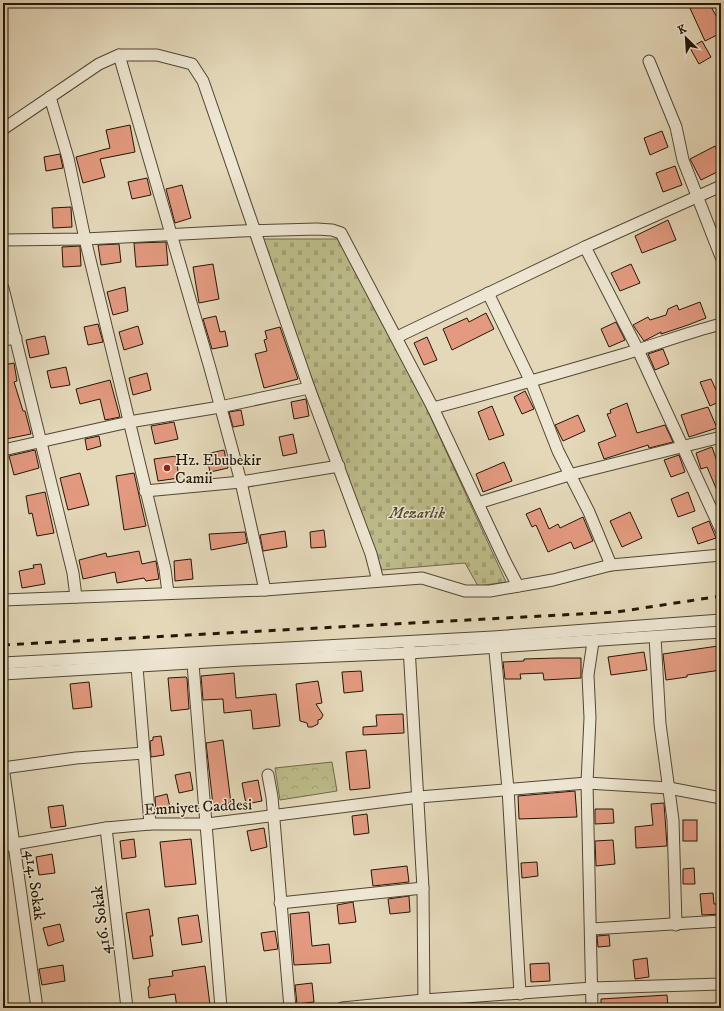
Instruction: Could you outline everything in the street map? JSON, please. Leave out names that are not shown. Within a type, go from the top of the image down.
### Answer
[{"type":"street","points":[[119,55],[241,482],[265,590]]},
{"type":"street","points":[[3,129],[100,64],[119,55],[157,55],[192,64],[203,81],[309,388],[371,554],[378,581]]},
{"type":"street","points":[[649,61],[676,128],[682,160],[721,257]]},
{"type":"street","points":[[50,97],[68,158],[85,239],[165,569],[168,593]]},
{"type":"street","points":[[397,337],[488,292],[721,186]]},
{"type":"street","points":[[3,240],[85,239],[254,230],[317,229],[332,230],[341,233],[433,408],[518,586]]},
{"type":"street","points":[[585,247],[638,350],[721,530]]},
{"type":"street","points":[[3,288],[16,338],[39,441],[73,573],[76,597]]},
{"type":"street","points":[[488,292],[531,382],[569,475],[589,512],[611,565]]},
{"type":"street","points":[[433,408],[531,382],[638,350],[680,335],[721,324]]},
{"type":"street","points":[[3,340],[16,338]]},
{"type":"street","points":[[3,450],[129,422],[220,407],[309,388]]},
{"type":"street","points":[[478,503],[569,475],[721,437]]},
{"type":"street","points":[[146,491],[241,482],[339,466]]},
{"type":"street","points":[[3,600],[265,590],[422,578],[465,591],[490,591],[553,580],[611,565],[721,555]]},
{"type":"street","points":[[3,674],[242,660],[409,654],[494,642],[721,620]]},
{"type":"street","points":[[3,663],[409,641],[593,642],[721,632]]},
{"type":"street","points":[[655,637],[660,724],[674,828],[676,925]]},
{"type":"street","points":[[409,641],[423,888],[424,1004]]},
{"type":"street","points":[[494,642],[508,789],[520,994]]},
{"type":"street","points":[[592,1008],[587,783],[590,718],[588,675],[593,642]]},
{"type":"street","points":[[193,664],[221,1008]]},
{"type":"street","points":[[137,667],[150,824]]},
{"type":"street","points":[[3,768],[76,758],[144,753]]},
{"type":"street","name":"414. Sokak","points":[[3,768],[8,844],[37,1008]]},
{"type":"street","points":[[268,775],[274,816],[280,903],[290,1008]]},
{"type":"street","name":"Emniyet Caddesi","points":[[8,844],[106,828],[150,824],[207,824],[419,797],[587,783],[669,788],[721,798]]},
{"type":"street","name":"416. Sokak","points":[[106,828],[127,1008]]},
{"type":"street","points":[[280,903],[423,888]]},
{"type":"street","points":[[591,929],[676,925],[721,921]]},
{"type":"street","points":[[342,1008],[424,1004],[592,988],[721,984]]},
{"type":"green space","name":"Mezarlık","points":[[261,239],[339,239],[403,357],[506,582],[478,586],[465,563],[382,570]]},
{"type":"green space","points":[[332,762],[337,791],[280,800],[275,768]]},
{"type":"building","points":[[696,3],[709,3],[721,25],[721,33],[705,41],[689,6]]},
{"type":"building","points":[[702,41],[711,57],[699,64],[690,48]]},
{"type":"building","points":[[130,125],[135,152],[100,159],[105,177],[83,183],[76,157],[110,148],[106,130]]},
{"type":"building","points":[[662,131],[668,147],[650,155],[644,138]]},
{"type":"building","points":[[715,146],[721,158],[721,170],[701,180],[690,159]]},
{"type":"building","points":[[60,154],[63,168],[46,171],[44,157]]},
{"type":"building","points":[[675,166],[682,185],[663,192],[656,173]]},
{"type":"building","points":[[147,178],[151,195],[132,199],[128,182]]},
{"type":"building","points":[[182,185],[191,218],[175,223],[166,189]]},
{"type":"building","points":[[71,207],[72,227],[53,228],[52,208]]},
{"type":"building","points":[[668,220],[676,240],[642,253],[635,236]]},
{"type":"building","points":[[166,242],[168,265],[136,267],[134,243]]},
{"type":"building","points":[[119,244],[121,262],[101,265],[98,245]]},
{"type":"building","points":[[80,246],[81,266],[63,267],[62,247]]},
{"type":"building","points":[[213,264],[219,299],[199,303],[193,267]]},
{"type":"building","points":[[631,264],[640,283],[620,291],[611,273]]},
{"type":"building","points":[[125,287],[128,311],[113,315],[107,292]]},
{"type":"building","points":[[700,302],[706,318],[661,334],[661,332],[644,341],[633,325],[648,317],[650,320],[666,315],[668,309],[677,305],[679,310]]},
{"type":"building","points":[[486,313],[494,329],[452,350],[443,329],[467,318],[469,322]]},
{"type":"building","points":[[216,316],[220,332],[225,331],[228,346],[212,349],[203,319]]},
{"type":"building","points":[[616,322],[625,340],[609,347],[601,329]]},
{"type":"building","points":[[98,324],[103,342],[88,345],[84,327]]},
{"type":"building","points":[[138,326],[143,344],[124,350],[119,332]]},
{"type":"building","points":[[280,327],[298,379],[264,388],[255,354],[267,351],[264,340],[267,339],[265,331]]},
{"type":"building","points":[[45,336],[49,354],[30,358],[26,340]]},
{"type":"building","points":[[427,337],[437,360],[424,365],[414,343]]},
{"type":"building","points":[[663,349],[669,364],[655,370],[648,354]]},
{"type":"building","points":[[14,363],[17,381],[14,382],[23,411],[25,411],[31,434],[6,439],[3,426],[3,365]]},
{"type":"building","points":[[66,367],[70,385],[51,388],[47,371]]},
{"type":"building","points":[[147,373],[151,390],[133,395],[129,378]]},
{"type":"building","points":[[711,379],[721,401],[710,406],[700,382]]},
{"type":"building","points":[[110,380],[120,417],[105,420],[100,399],[80,404],[76,389]]},
{"type":"building","points":[[525,391],[534,409],[522,414],[514,397]]},
{"type":"building","points":[[306,399],[309,416],[294,419],[291,402]]},
{"type":"building","points":[[627,403],[637,433],[665,425],[673,442],[649,448],[648,445],[604,459],[598,443],[616,436],[607,414],[611,413],[610,410]]},
{"type":"building","points":[[492,406],[504,435],[489,440],[478,412]]},
{"type":"building","points":[[708,407],[717,428],[689,437],[681,415]]},
{"type":"building","points":[[241,410],[244,425],[233,427],[229,412]]},
{"type":"building","points":[[578,415],[585,431],[563,441],[555,425]]},
{"type":"building","points":[[174,422],[178,439],[155,444],[151,426]]},
{"type":"building","points":[[293,434],[297,453],[283,456],[279,437]]},
{"type":"building","points":[[99,436],[101,446],[87,450],[85,439]]},
{"type":"building","points":[[712,447],[721,473],[721,500],[707,467],[701,469],[696,453]]},
{"type":"building","points":[[35,450],[39,468],[14,475],[9,456]]},
{"type":"building","points":[[224,450],[228,468],[210,472],[206,454]]},
{"type":"building","points":[[679,455],[685,472],[671,477],[664,460]]},
{"type":"building","name":"Hz. Ebubekir Camii","points":[[176,456],[179,478],[158,481],[154,459]]},
{"type":"building","points":[[504,462],[512,481],[483,492],[476,474]]},
{"type":"building","points":[[80,473],[89,505],[68,510],[60,478]]},
{"type":"building","points":[[134,473],[146,526],[124,530],[116,476]]},
{"type":"building","points":[[45,492],[54,533],[37,536],[32,513],[29,514],[26,496]]},
{"type":"building","points":[[688,492],[695,511],[678,517],[671,499]]},
{"type":"building","points":[[540,508],[549,529],[558,524],[560,528],[583,517],[593,541],[574,549],[571,542],[548,552],[536,525],[532,527],[526,514]]},
{"type":"building","points":[[630,512],[642,538],[622,547],[610,521]]},
{"type":"building","points":[[709,521],[716,538],[698,544],[692,528]]},
{"type":"building","points":[[324,530],[326,547],[311,548],[310,532]]},
{"type":"building","points":[[285,531],[287,547],[263,551],[260,535]]},
{"type":"building","points":[[245,532],[247,543],[211,550],[209,534]]},
{"type":"building","points":[[139,551],[142,564],[156,561],[159,579],[146,581],[144,578],[117,583],[115,572],[83,579],[79,560],[106,553],[107,557]]},
{"type":"building","points":[[191,559],[193,579],[175,581],[174,561]]},
{"type":"building","points":[[41,564],[45,584],[22,588],[19,571],[34,568],[33,565]]},
{"type":"building","points":[[718,646],[721,670],[666,680],[663,654]]},
{"type":"building","points":[[644,652],[647,670],[611,675],[608,657]]},
{"type":"building","points":[[581,658],[581,678],[544,680],[543,673],[520,674],[521,679],[505,679],[503,662],[524,661],[524,659]]},
{"type":"building","points":[[361,671],[363,691],[344,693],[342,672]]},
{"type":"building","points":[[234,673],[236,698],[276,694],[280,726],[253,729],[251,710],[224,713],[223,699],[203,700],[201,676]]},
{"type":"building","points":[[186,677],[189,709],[171,711],[168,678]]},
{"type":"building","points":[[318,681],[322,703],[316,704],[323,715],[321,719],[318,720],[318,724],[308,727],[307,723],[300,721],[296,684]]},
{"type":"building","points":[[89,682],[92,707],[73,709],[70,684]]},
{"type":"building","points":[[403,714],[404,733],[363,735],[363,727],[377,726],[376,715]]},
{"type":"building","points":[[161,736],[164,755],[151,757],[150,741],[153,740],[153,737]]},
{"type":"building","points":[[223,740],[231,803],[213,805],[206,743]]},
{"type":"building","points":[[366,750],[370,788],[350,790],[346,752]]},
{"type":"building","points":[[190,772],[193,790],[179,793],[175,775]]},
{"type":"building","points":[[258,780],[262,801],[246,804],[242,783]]},
{"type":"building","points":[[575,791],[577,817],[519,819],[518,796]]},
{"type":"building","points":[[167,794],[171,812],[156,815],[155,797]]},
{"type":"building","points":[[664,803],[667,846],[636,848],[635,827],[653,825],[651,804]]},
{"type":"building","points":[[63,805],[66,826],[51,828],[48,807]]},
{"type":"building","points":[[595,809],[613,809],[614,823],[595,824]]},
{"type":"building","points":[[367,814],[369,833],[354,835],[352,816]]},
{"type":"building","points":[[683,820],[697,820],[697,841],[683,841]]},
{"type":"building","points":[[264,828],[267,847],[251,851],[247,831]]},
{"type":"building","points":[[134,839],[136,857],[122,859],[120,841]]},
{"type":"building","points":[[191,839],[196,884],[165,887],[160,842]]},
{"type":"building","points":[[613,840],[615,864],[596,866],[595,841]]},
{"type":"building","points":[[52,854],[55,873],[39,875],[36,857]]},
{"type":"building","points":[[537,862],[538,876],[522,878],[521,863]]},
{"type":"building","points":[[407,866],[409,882],[373,886],[371,870]]},
{"type":"building","points":[[694,868],[695,884],[683,884],[683,869]]},
{"type":"building","points":[[713,893],[714,904],[721,904],[721,914],[702,915],[700,894]]},
{"type":"building","points":[[409,896],[410,912],[390,914],[388,899]]},
{"type":"building","points":[[353,902],[356,922],[339,924],[337,905]]},
{"type":"building","points":[[149,909],[153,936],[150,936],[153,956],[133,959],[126,913]]},
{"type":"building","points":[[309,912],[312,946],[329,944],[331,963],[294,965],[290,914]]},
{"type":"building","points":[[198,915],[202,942],[182,945],[178,918]]},
{"type":"building","points":[[60,924],[64,941],[48,946],[43,928]]},
{"type":"building","points":[[275,931],[278,949],[264,951],[261,933]]},
{"type":"building","points":[[609,935],[610,946],[598,947],[597,936]]},
{"type":"building","points":[[647,958],[649,977],[635,979],[633,960]]},
{"type":"building","points":[[549,963],[550,981],[531,982],[530,964]]},
{"type":"building","points":[[63,965],[65,981],[42,985],[39,969]]},
{"type":"building","points":[[205,966],[210,1005],[177,1008],[175,994],[149,998],[149,979],[173,976],[172,971]]},
{"type":"building","points":[[312,983],[314,1002],[297,1004],[295,985]]},
{"type":"building","points":[[667,995],[668,1008],[601,1008],[601,999]]},
{"type":"railway","points":[[3,645],[617,612],[721,596]]},
{"type":"place","name":"Hz. Ebubekir Camii","points":[[167,468]]}]
